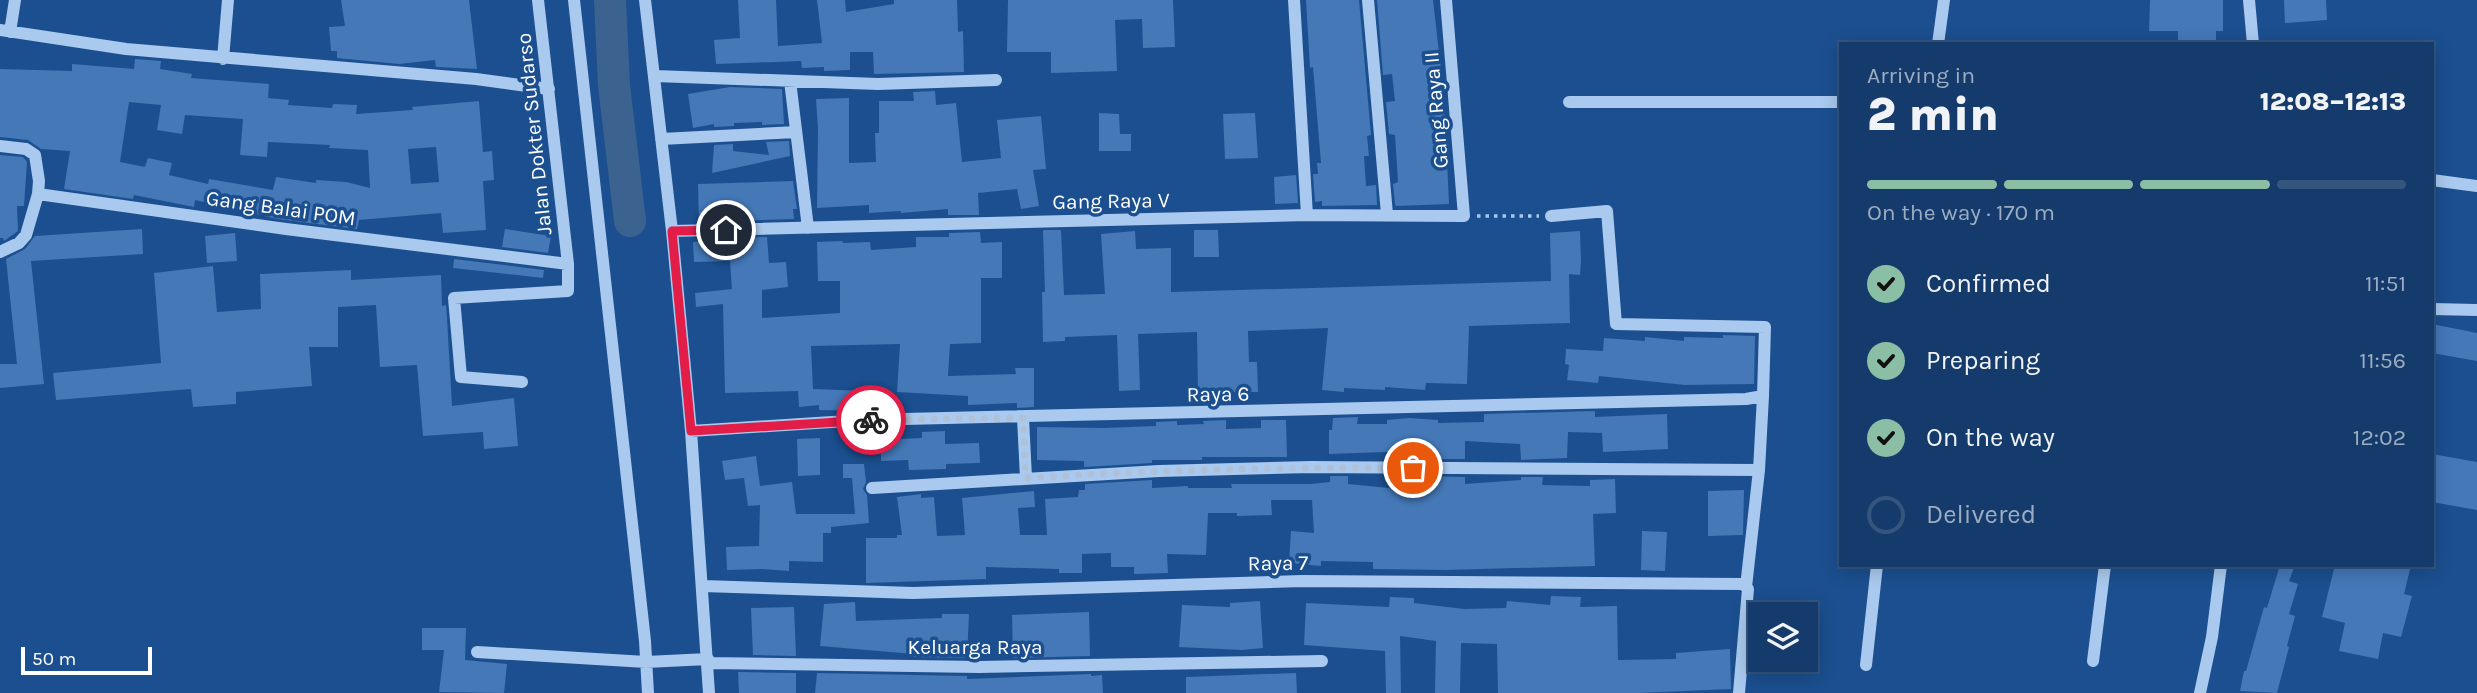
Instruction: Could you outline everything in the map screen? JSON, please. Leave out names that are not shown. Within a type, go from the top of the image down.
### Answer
[{"type":"street","points":[[15,0],[5,31],[126,50],[476,79],[550,89]]},
{"type":"street","points":[[223,59],[228,0]]},
{"type":"street","name":"Jalan Dokter Sudarso","points":[[538,0],[568,264]]},
{"type":"street","points":[[574,0],[652,662],[648,693]]},
{"type":"street","points":[[645,0],[672,231],[691,431],[709,693]]},
{"type":"street","points":[[1294,0],[1307,215]]},
{"type":"street","points":[[1368,0],[1387,214]]},
{"type":"street","name":"Gang Raya II","points":[[1446,0],[1464,216]]},
{"type":"street","points":[[1938,42],[1944,0]]},
{"type":"street","points":[[2249,0],[2253,42]]},
{"type":"street","points":[[655,76],[878,84],[996,80]]},
{"type":"street","points":[[790,81],[808,228]]},
{"type":"street","points":[[1569,102],[1839,102]]},
{"type":"street","points":[[661,139],[796,132]]},
{"type":"street","points":[[0,146],[26,149],[35,155],[39,181],[26,235],[19,243],[0,252]]},
{"type":"street","points":[[2434,180],[2477,186]]},
{"type":"street","name":"Gang Balai POM","points":[[38,194],[286,229],[568,264]]},
{"type":"street","points":[[1551,216],[1607,211],[1616,324],[1765,327],[1759,470],[1746,587],[1748,589],[1739,693]]},
{"type":"street","name":"Gang Raya V","points":[[672,231],[1307,215],[1464,216]]},
{"type":"street","points":[[522,382],[461,376],[454,298],[568,291],[568,264]]},
{"type":"street","points":[[2434,309],[2477,310]]},
{"type":"street","name":"Raya 6","points":[[691,431],[863,420],[1746,399],[1763,396]]},
{"type":"street","points":[[1023,418],[1026,478]]},
{"type":"street","points":[[872,488],[1158,471],[1311,467],[1759,470]]},
{"type":"street","points":[[1866,665],[1877,567]]},
{"type":"street","points":[[2093,661],[2105,567]]},
{"type":"street","points":[[2200,693],[2212,637],[2221,567]]},
{"type":"street","name":"Raya 7","points":[[703,586],[913,593],[1302,581],[1743,584],[1746,587]]},
{"type":"street","name":"Keluarga Raya","points":[[477,652],[652,662],[979,667],[1241,664],[1322,660]]},
{"type":"path","points":[[1464,216],[1551,216]]},
{"type":"building","points":[[341,0],[469,0],[477,69],[436,67],[435,60],[399,64],[337,58],[337,51],[331,51],[329,27],[345,26]]},
{"type":"building","points":[[738,0],[776,0],[778,46],[822,43],[817,0],[845,0],[846,12],[894,4],[894,0],[957,0],[958,32],[963,31],[964,72],[874,74],[873,52],[850,52],[850,70],[802,68],[801,61],[716,64],[714,40],[740,38]]},
{"type":"building","points":[[1008,0],[1173,0],[1175,47],[1143,48],[1142,19],[1115,20],[1117,71],[1051,73],[1051,52],[1007,52]]},
{"type":"building","points":[[1306,0],[1359,0],[1371,135],[1367,136],[1369,156],[1364,156],[1366,186],[1376,185],[1377,205],[1322,206],[1322,201],[1315,202],[1313,174],[1318,174],[1317,163],[1321,163],[1313,67],[1310,68]]},
{"type":"building","points":[[1377,0],[1433,0],[1444,96],[1449,204],[1395,204],[1393,184],[1398,182],[1395,135],[1389,134],[1386,102],[1395,101],[1392,74],[1383,75]]},
{"type":"building","points":[[2150,0],[2223,0],[2223,31],[2216,31],[2216,42],[2178,42],[2178,31],[2149,31]]},
{"type":"building","points":[[2284,0],[2326,0],[2327,20],[2285,23]]},
{"type":"building","points":[[135,59],[161,61],[160,69],[192,74],[191,78],[269,84],[268,98],[289,100],[288,105],[332,108],[333,104],[357,105],[356,114],[479,101],[483,152],[492,151],[494,180],[483,181],[486,230],[443,233],[441,213],[359,220],[357,229],[277,219],[195,200],[194,207],[134,195],[133,199],[64,189],[70,151],[41,149],[28,140],[0,137],[0,69],[72,71],[72,64],[134,69]],"holes":[[[129,102],[161,105],[157,130],[182,134],[185,115],[243,119],[240,155],[267,157],[268,142],[368,150],[370,188],[346,182],[316,180],[316,183],[276,177],[273,190],[209,179],[208,184],[169,175],[172,163],[148,158],[145,167],[120,162]],[[436,147],[439,182],[411,184],[408,149]]]},
{"type":"building","points":[[730,87],[782,89],[784,124],[734,123],[734,126],[714,127],[714,124],[693,128],[688,94]]},
{"type":"building","points":[[935,91],[936,105],[956,103],[962,162],[1001,158],[997,120],[1041,116],[1046,169],[1033,170],[1039,206],[1021,209],[1017,189],[978,193],[979,215],[948,215],[948,209],[869,213],[869,205],[817,208],[816,99],[849,98],[849,163],[876,162],[875,133],[879,133],[879,101],[914,101],[913,92]]},
{"type":"building","points":[[1099,113],[1119,114],[1120,134],[1131,134],[1131,151],[1099,151]]},
{"type":"building","points":[[1255,113],[1258,158],[1225,159],[1223,114]]},
{"type":"building","points":[[789,141],[790,156],[712,173],[714,145],[733,144],[733,151],[769,155],[766,142]]},
{"type":"building","points":[[0,155],[23,157],[27,162],[24,206],[17,206],[18,231],[4,241],[0,238]]},
{"type":"building","points":[[1296,175],[1298,203],[1275,204],[1274,177]]},
{"type":"building","points":[[793,181],[797,209],[793,209],[794,219],[699,222],[698,184]]},
{"type":"building","points":[[142,229],[143,254],[31,261],[44,384],[0,388],[0,364],[17,364],[6,259],[25,249],[35,236]]},
{"type":"building","points":[[505,229],[551,236],[548,253],[502,247]]},
{"type":"building","points":[[1043,230],[1061,230],[1064,295],[1105,294],[1101,234],[1135,231],[1136,249],[1171,248],[1171,292],[1551,281],[1550,233],[1580,231],[1581,261],[1580,275],[1569,274],[1570,323],[1469,326],[1467,384],[1426,383],[1425,390],[1385,387],[1385,390],[1344,388],[1344,392],[1322,390],[1328,328],[1248,331],[1249,362],[1257,362],[1258,392],[1198,392],[1197,332],[1138,334],[1140,390],[1119,391],[1117,335],[1065,337],[1065,341],[1043,342]]},
{"type":"building","points":[[1194,230],[1218,230],[1219,257],[1194,257]]},
{"type":"building","points":[[980,232],[981,243],[1002,242],[1002,278],[981,278],[981,343],[950,344],[948,376],[1016,374],[1015,368],[1034,368],[1034,407],[1017,408],[1017,403],[968,405],[968,396],[897,392],[900,344],[811,346],[813,389],[867,391],[866,411],[819,410],[819,405],[799,407],[798,391],[725,393],[723,304],[696,307],[695,293],[732,289],[730,261],[694,262],[693,242],[700,239],[767,237],[769,263],[786,262],[788,287],[762,290],[762,318],[840,313],[840,281],[818,281],[817,242],[870,242],[871,250],[916,247],[916,237],[949,237],[949,233]]},
{"type":"building","points":[[235,233],[237,261],[207,263],[205,236]]},
{"type":"building","points":[[454,259],[544,270],[543,278],[453,268]]},
{"type":"building","points":[[213,266],[217,312],[261,309],[260,274],[351,270],[351,280],[441,275],[442,306],[446,305],[452,406],[514,398],[518,446],[484,449],[483,432],[423,436],[417,365],[380,367],[376,305],[338,307],[338,347],[309,347],[312,386],[236,392],[236,404],[193,407],[191,389],[56,400],[53,373],[161,363],[154,273]]},
{"type":"building","points":[[2434,324],[2477,333],[2477,361],[2434,353]]},
{"type":"building","points":[[1723,335],[1755,336],[1754,384],[1685,385],[1599,376],[1598,383],[1567,380],[1569,365],[1565,364],[1566,349],[1603,351],[1604,338],[1645,341],[1645,337],[1684,341],[1684,337],[1723,338]]},
{"type":"building","points":[[1595,411],[1595,417],[1667,414],[1668,449],[1603,452],[1602,433],[1568,432],[1567,458],[1521,460],[1520,444],[1465,441],[1465,459],[1413,459],[1413,451],[1329,454],[1329,430],[1332,430],[1333,418],[1358,417],[1357,424],[1387,424],[1387,420],[1409,418],[1438,420],[1438,423],[1484,422],[1484,414]]},
{"type":"building","points":[[1226,420],[1226,429],[1261,428],[1261,420],[1286,420],[1287,457],[1202,457],[1202,460],[1152,460],[1152,463],[1084,467],[1084,461],[1037,460],[1037,427],[1104,428],[1156,426],[1156,422],[1177,421],[1177,425]]},
{"type":"building","points":[[945,431],[945,444],[979,443],[980,463],[946,464],[946,469],[909,470],[908,460],[881,461],[881,440],[922,438],[922,432]]},
{"type":"building","points":[[820,438],[820,475],[798,476],[797,439]]},
{"type":"building","points":[[2434,454],[2477,462],[2477,510],[2434,502]]},
{"type":"building","points":[[756,456],[760,486],[792,482],[796,514],[855,514],[852,478],[843,478],[843,464],[864,464],[866,482],[863,489],[867,495],[869,523],[831,527],[831,533],[823,533],[823,562],[789,561],[789,571],[727,570],[726,547],[759,546],[760,505],[748,506],[744,478],[725,480],[722,461]]},
{"type":"building","points":[[1330,476],[1348,476],[1348,484],[1389,488],[1390,478],[1413,479],[1413,476],[1465,477],[1465,484],[1543,477],[1542,485],[1590,486],[1590,480],[1615,479],[1616,513],[1593,514],[1595,566],[1445,570],[1373,569],[1373,562],[1321,561],[1321,566],[1289,563],[1291,531],[1314,533],[1312,500],[1271,500],[1272,515],[1208,513],[1206,555],[1167,554],[1168,573],[1134,574],[1134,567],[1111,567],[1111,553],[1082,554],[1082,573],[1059,573],[1059,569],[986,567],[986,579],[866,583],[866,538],[897,538],[897,535],[902,535],[897,497],[921,494],[921,498],[934,497],[937,536],[965,535],[962,498],[1034,491],[1035,507],[1018,508],[1020,535],[1047,535],[1045,499],[1078,497],[1079,490],[1085,490],[1085,484],[1152,480],[1152,488],[1232,488],[1231,484],[1330,482]]},
{"type":"building","points":[[1744,490],[1743,535],[1708,536],[1708,491]]},
{"type":"building","points":[[1642,531],[1667,532],[1665,571],[1641,570]]},
{"type":"building","points":[[2279,567],[2294,567],[2289,581],[2298,584],[2289,614],[2295,616],[2277,693],[2240,691],[2264,607],[2267,608]]},
{"type":"building","points":[[2334,567],[2411,567],[2404,594],[2412,596],[2401,637],[2383,633],[2378,659],[2339,651],[2345,623],[2322,617]]},
{"type":"building","points":[[1551,596],[1581,597],[1580,607],[1617,606],[1618,660],[1676,659],[1676,653],[1730,649],[1731,689],[1639,693],[1498,693],[1497,644],[1461,643],[1460,693],[1435,693],[1436,641],[1400,636],[1401,693],[1386,693],[1385,651],[1304,645],[1306,603],[1389,607],[1390,597],[1414,598],[1414,603],[1464,609],[1506,608],[1507,601],[1550,605]]},
{"type":"building","points":[[1260,601],[1263,648],[1242,650],[1179,647],[1182,605],[1230,607],[1230,603]]},
{"type":"building","points":[[855,602],[856,621],[942,618],[942,614],[969,614],[967,658],[914,657],[914,654],[820,646],[824,604]]},
{"type":"building","points":[[794,607],[796,656],[753,655],[751,608]]},
{"type":"building","points":[[1089,612],[1090,656],[1013,658],[1012,615]]},
{"type":"building","points":[[422,628],[466,628],[465,660],[507,664],[504,693],[439,692],[444,650],[422,650]]},
{"type":"building","points":[[738,672],[796,673],[796,693],[739,693]]},
{"type":"building","points":[[817,673],[967,676],[967,679],[1091,674],[1102,675],[1103,693],[815,693]]},
{"type":"building","points":[[1296,673],[1297,693],[1186,693],[1186,677]]},
{"type":"waterway","points":[[610,0],[614,85],[630,221]]},
{"type":"way so far","points":[[871,420],[1023,418],[1026,478],[1311,467],[1413,468]]},
{"type":"route","points":[[726,230],[672,231],[691,431],[871,420]]}]
